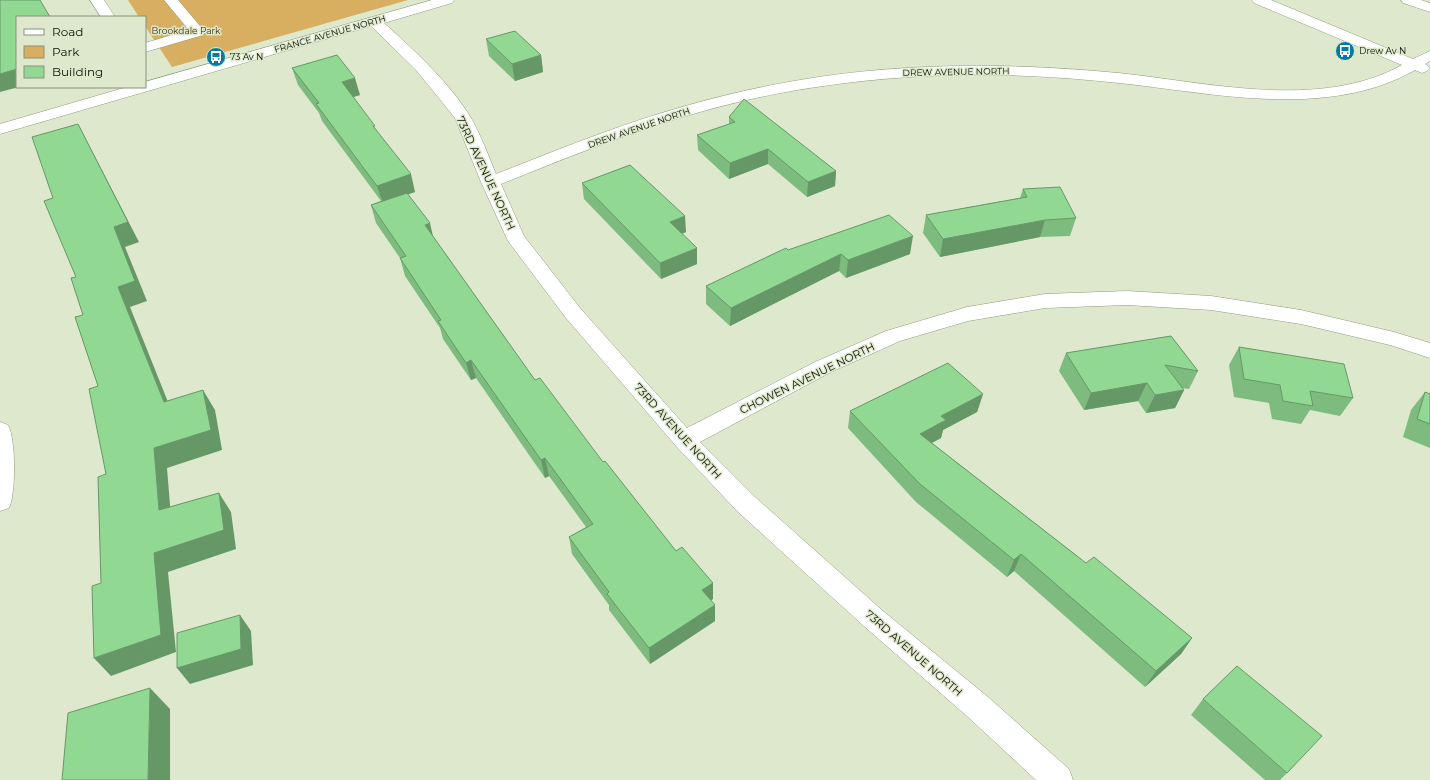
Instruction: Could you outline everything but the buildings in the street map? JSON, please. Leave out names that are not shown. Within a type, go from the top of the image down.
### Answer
[{"type":"street","points":[[107,16],[98,2],[113,0]]},
{"type":"street","points":[[146,48],[198,32],[171,0]]},
{"type":"street","name":"FRANCE AVENUE NORTH","points":[[146,84],[447,0]]},
{"type":"street","points":[[1260,0],[1430,72]]},
{"type":"street","points":[[1408,0],[1430,8]]},
{"type":"street","name":"73RD AVENUE NORTH","points":[[374,21],[433,80],[451,100],[463,118],[515,237],[573,313],[684,440],[752,509],[874,619],[978,707],[1058,780]]},
{"type":"street","name":"DREW AVENUE NORTH","points":[[490,182],[628,130],[694,109],[762,92],[830,80],[901,73],[963,70],[1044,72],[1242,91],[1286,94],[1327,93],[1381,81],[1430,55]]},
{"type":"street","name":"FRANCE AVENUE NORTH","points":[[0,129],[133,88]]},
{"type":"street","name":"CHOWEN AVENUE NORTH","points":[[684,440],[823,367],[893,336],[967,314],[1045,301],[1127,298],[1211,303],[1301,317],[1394,339],[1430,351]]},
{"type":"street","points":[[0,431],[2,459],[0,501]]},
{"type":"green space","name":"Brookdale Park","points":[[128,0],[408,0],[172,67],[146,28],[146,16],[138,16]]},
{"type":"place","name":"Drew Av N","points":[[1345,51]]},
{"type":"place","name":"73 Av N","points":[[216,57]]}]
